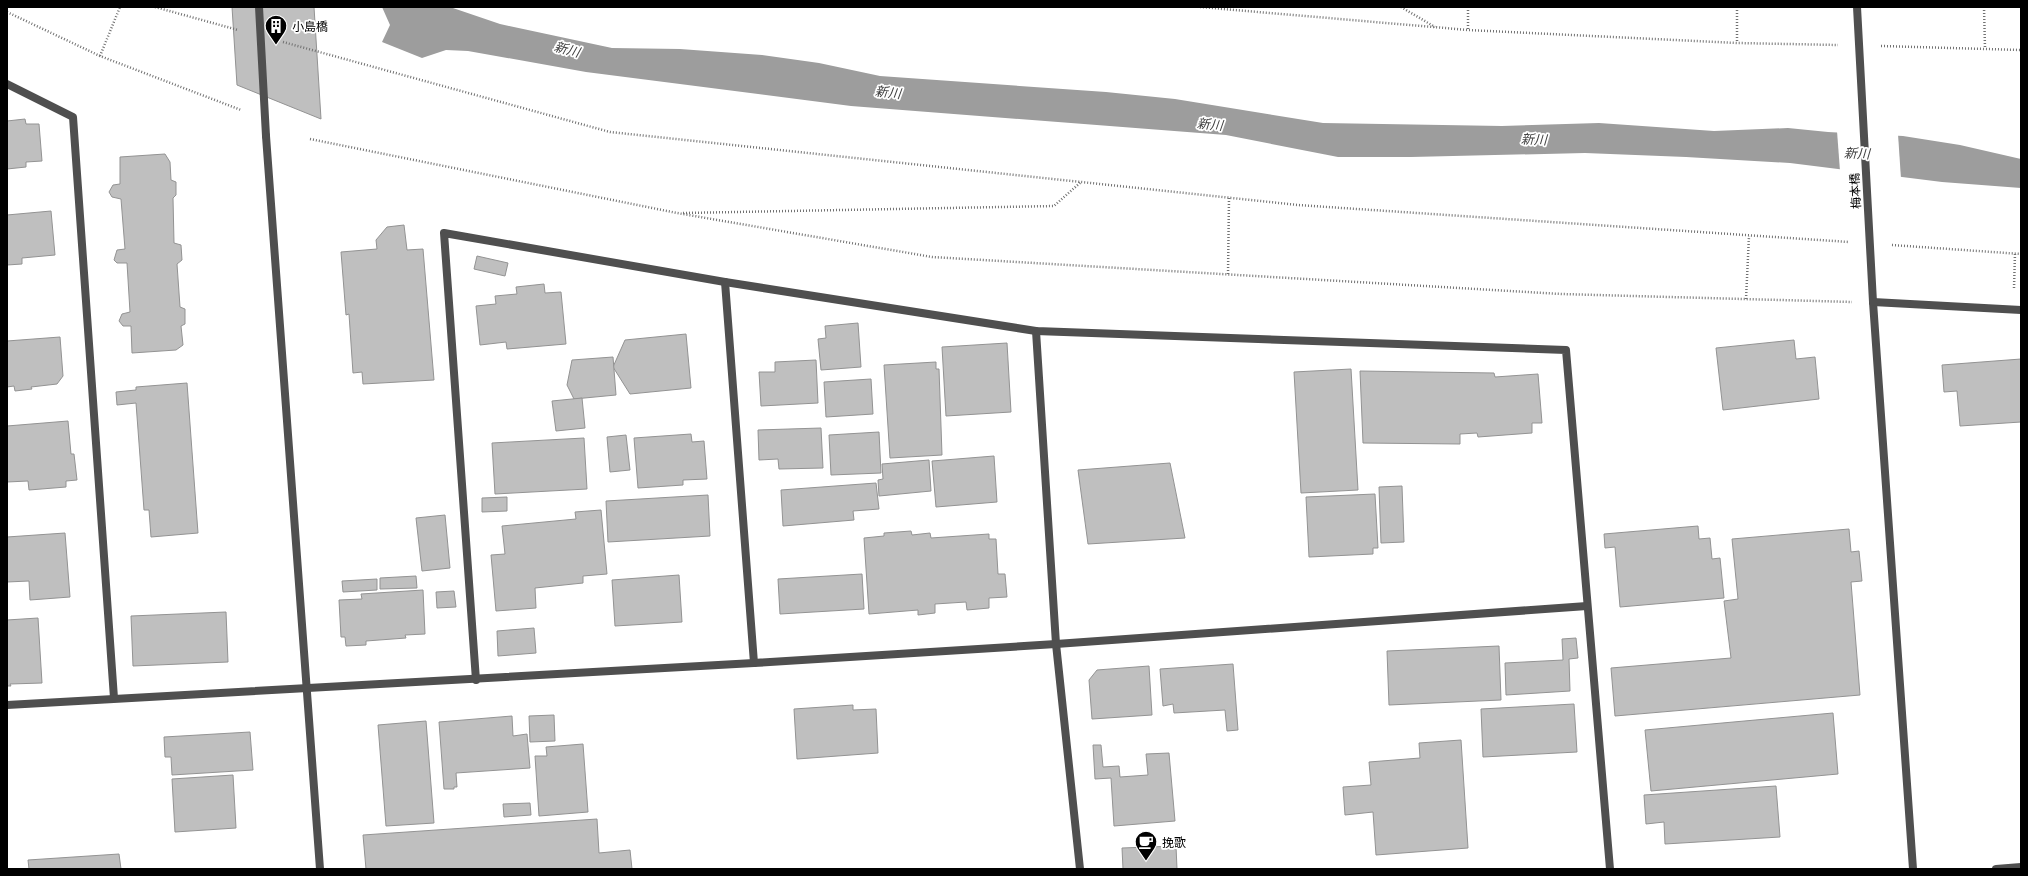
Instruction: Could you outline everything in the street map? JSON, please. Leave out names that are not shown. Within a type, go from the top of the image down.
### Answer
[{"type":"street","points":[[259,7],[266,136],[320,869]]},
{"type":"street","name":"梅本橋","points":[[1857,7],[1873,302],[1913,869]]},
{"type":"street","points":[[7,84],[73,117],[114,698]]},
{"type":"street","points":[[476,680],[444,233],[725,282],[1036,331],[1566,350],[1610,869]]},
{"type":"street","points":[[725,282],[754,663]]},
{"type":"street","points":[[1873,302],[2021,310]]},
{"type":"street","points":[[1036,331],[1056,644],[1080,869]]},
{"type":"street","points":[[7,705],[114,698],[476,680],[754,663],[1056,644],[1587,606]]},
{"type":"street","points":[[1996,869],[2021,867]]},
{"type":"path","points":[[100,56],[120,7]]},
{"type":"path","points":[[156,7],[241,30]]},
{"type":"path","points":[[1200,7],[1468,30],[1738,43],[1841,45]]},
{"type":"path","points":[[1401,7],[1437,28]]},
{"type":"path","points":[[1468,7],[1468,30]]},
{"type":"path","points":[[1737,7],[1738,43]]},
{"type":"path","points":[[1984,7],[1985,48]]},
{"type":"path","points":[[7,12],[100,56],[241,110]]},
{"type":"path","points":[[279,41],[610,132],[1298,205],[1851,242]]},
{"type":"path","points":[[1873,46],[2021,50]]},
{"type":"path","points":[[310,140],[677,213],[932,257],[1561,294],[1873,302]]},
{"type":"path","points":[[677,213],[1054,206],[1082,182]]},
{"type":"path","points":[[1228,274],[1229,198]]},
{"type":"path","points":[[1746,299],[1749,236]]},
{"type":"path","points":[[1890,245],[2021,254]]},
{"type":"path","points":[[2014,295],[2015,253]]},
{"type":"water","name":"新川","points":[[382,7],[450,7],[500,24],[612,48],[680,49],[762,55],[819,63],[880,76],[1106,92],[1175,99],[1323,123],[1502,126],[1599,123],[1714,131],[1788,128],[1828,132],[1903,136],[1960,145],[2021,159],[2021,188],[1942,182],[1790,163],[1686,157],[1585,153],[1338,157],[1226,135],[851,106],[586,72],[468,51],[446,50],[422,58],[382,42],[390,25]]},
{"type":"pier","points":[[1837,131],[1898,134],[1901,179],[1840,171]]},
{"type":"building","name":"小島橋","points":[[232,7],[314,7],[321,119],[237,85]]},
{"type":"building","points":[[25,119],[26,124],[39,124],[42,161],[26,162],[26,167],[7,169],[7,121]]},
{"type":"building","points":[[165,154],[170,162],[171,180],[176,182],[176,195],[173,198],[174,243],[181,245],[182,260],[177,264],[180,307],[185,309],[185,324],[181,326],[183,345],[176,350],[132,353],[131,326],[123,326],[119,321],[122,314],[130,312],[127,263],[117,263],[114,260],[117,250],[125,249],[121,199],[112,197],[109,192],[113,185],[120,184],[120,157]]},
{"type":"building","points":[[51,211],[55,255],[22,258],[22,264],[7,265],[7,215]]},
{"type":"building","points":[[404,225],[407,250],[423,249],[434,380],[363,384],[362,372],[353,373],[349,314],[346,315],[341,252],[377,249],[376,240],[387,227]]},
{"type":"building","points":[[477,256],[508,263],[505,276],[474,269]]},
{"type":"building","points":[[544,284],[545,293],[561,292],[566,344],[507,349],[506,342],[480,345],[476,306],[496,304],[495,296],[517,294],[516,287]]},
{"type":"building","points":[[858,323],[861,367],[821,370],[818,339],[826,338],[825,326]]},
{"type":"building","points":[[686,334],[691,388],[630,394],[613,367],[625,340]]},
{"type":"building","points":[[60,337],[63,376],[57,384],[31,387],[32,389],[15,391],[14,386],[7,387],[7,341]]},
{"type":"building","points":[[1794,340],[1796,359],[1815,357],[1819,399],[1723,410],[1716,348]]},
{"type":"building","points":[[1007,343],[1011,412],[946,416],[942,347]]},
{"type":"building","points":[[613,357],[616,395],[574,399],[567,385],[572,360]]},
{"type":"building","points":[[2021,359],[2021,422],[1960,426],[1957,391],[1944,392],[1942,365]]},
{"type":"building","points":[[816,360],[818,403],[761,406],[759,372],[775,372],[775,362]]},
{"type":"building","points":[[936,362],[936,369],[939,369],[942,455],[890,458],[884,365]]},
{"type":"building","points":[[1351,369],[1358,490],[1301,493],[1294,372]]},
{"type":"building","points":[[1360,371],[1494,373],[1495,377],[1538,374],[1542,423],[1532,423],[1532,433],[1478,437],[1477,433],[1460,434],[1460,444],[1363,443]]},
{"type":"building","points":[[871,379],[873,414],[826,417],[824,382]]},
{"type":"building","points":[[187,383],[198,533],[151,537],[149,510],[144,510],[136,403],[117,405],[116,392],[136,390],[136,387]]},
{"type":"building","points":[[582,398],[585,428],[556,431],[552,401]]},
{"type":"building","points":[[68,421],[71,454],[74,454],[77,480],[66,481],[66,487],[29,490],[28,481],[7,482],[7,426]]},
{"type":"building","points":[[821,428],[823,468],[779,469],[778,459],[759,460],[758,430]]},
{"type":"building","points":[[879,432],[881,473],[831,475],[829,435]]},
{"type":"building","points":[[691,434],[692,442],[704,441],[707,479],[683,480],[683,485],[638,488],[634,438]]},
{"type":"building","points":[[626,435],[630,470],[610,472],[607,437]]},
{"type":"building","points":[[584,438],[587,489],[495,494],[492,443]]},
{"type":"building","points":[[994,456],[997,502],[936,507],[932,461]]},
{"type":"building","points":[[929,460],[931,491],[879,496],[878,480],[883,479],[882,464]]},
{"type":"building","points":[[1170,463],[1185,538],[1088,544],[1078,470]]},
{"type":"building","points":[[876,483],[879,509],[853,511],[854,520],[783,526],[781,490]]},
{"type":"building","points":[[1402,486],[1404,542],[1381,543],[1379,487]]},
{"type":"building","points":[[1375,494],[1378,548],[1373,548],[1373,554],[1309,557],[1306,497]]},
{"type":"building","points":[[708,495],[710,536],[608,542],[606,501]]},
{"type":"building","points":[[507,497],[507,511],[482,512],[482,498]]},
{"type":"building","points":[[601,510],[607,574],[583,576],[583,583],[535,588],[536,608],[496,611],[491,555],[505,554],[502,526],[576,519],[575,512]]},
{"type":"building","points":[[445,515],[450,568],[422,571],[416,518]]},
{"type":"building","points":[[1698,526],[1699,539],[1710,538],[1712,559],[1720,558],[1724,598],[1620,607],[1615,547],[1605,548],[1604,534]]},
{"type":"building","points":[[1849,529],[1851,552],[1859,551],[1862,581],[1851,582],[1860,695],[1615,716],[1611,668],[1731,658],[1724,601],[1738,599],[1732,539]]},
{"type":"building","points":[[911,531],[912,535],[930,533],[931,538],[989,534],[989,539],[996,539],[998,574],[1005,574],[1007,597],[989,598],[989,608],[967,610],[966,602],[935,604],[935,613],[918,615],[918,610],[869,614],[864,538],[884,536],[884,533]]},
{"type":"building","points":[[65,533],[70,597],[30,600],[29,581],[7,582],[7,537]]},
{"type":"building","points":[[862,574],[864,609],[780,614],[778,579]]},
{"type":"building","points":[[679,575],[682,622],[615,626],[612,580]]},
{"type":"building","points":[[416,576],[417,588],[380,589],[380,578]]},
{"type":"building","points":[[377,579],[377,590],[343,592],[342,581]]},
{"type":"building","points":[[423,590],[425,634],[405,635],[406,638],[366,641],[366,645],[346,646],[345,637],[341,637],[339,600],[362,599],[361,594]]},
{"type":"building","points":[[454,591],[456,607],[437,608],[436,592]]},
{"type":"building","points":[[226,612],[228,662],[133,666],[131,616]]},
{"type":"building","points":[[38,618],[42,683],[10,684],[11,686],[7,686],[7,620]]},
{"type":"building","points":[[534,628],[536,653],[498,656],[497,631]]},
{"type":"building","points":[[1576,638],[1578,658],[1569,659],[1570,691],[1506,695],[1505,663],[1563,660],[1562,639]]},
{"type":"building","points":[[1499,646],[1501,700],[1389,705],[1387,651]]},
{"type":"building","points":[[1233,664],[1238,730],[1227,731],[1225,710],[1174,713],[1173,704],[1163,706],[1160,669]]},
{"type":"building","points":[[1149,666],[1152,715],[1092,719],[1089,680],[1097,670]]},
{"type":"building","points":[[1574,704],[1577,752],[1483,757],[1481,709]]},
{"type":"building","points":[[853,705],[853,710],[876,709],[878,753],[797,759],[794,709]]},
{"type":"building","points":[[1833,713],[1838,774],[1651,791],[1645,730]]},
{"type":"building","points":[[554,715],[555,741],[530,742],[529,716]]},
{"type":"building","points":[[512,716],[513,736],[527,734],[530,768],[456,773],[457,787],[454,787],[454,789],[444,789],[439,722]]},
{"type":"building","points":[[426,721],[434,823],[386,826],[378,725]]},
{"type":"building","points":[[250,732],[253,770],[172,775],[171,757],[165,757],[164,737]]},
{"type":"building","points":[[1461,740],[1468,848],[1376,855],[1373,812],[1345,815],[1343,787],[1371,785],[1369,762],[1420,758],[1419,743]]},
{"type":"building","points":[[583,744],[588,812],[539,816],[535,756],[547,756],[546,747]]},
{"type":"building","points":[[1093,745],[1101,745],[1103,767],[1119,766],[1120,777],[1148,775],[1146,754],[1169,753],[1175,821],[1114,826],[1111,778],[1095,779]]},
{"type":"building","points":[[233,775],[236,828],[175,832],[172,779]]},
{"type":"building","points":[[1776,786],[1780,837],[1665,844],[1664,822],[1646,824],[1644,795]]},
{"type":"building","points":[[530,803],[531,815],[504,817],[503,804]]},
{"type":"building","points":[[597,819],[599,853],[630,850],[632,869],[366,869],[363,835]]},
{"type":"building","points":[[1176,846],[1177,869],[1123,869],[1122,848]]},
{"type":"building","points":[[119,854],[121,869],[29,869],[28,860]]},
{"type":"place","name":"小島橋","points":[[276,46]]},
{"type":"place","name":"挽歌","points":[[1146,862]]}]
